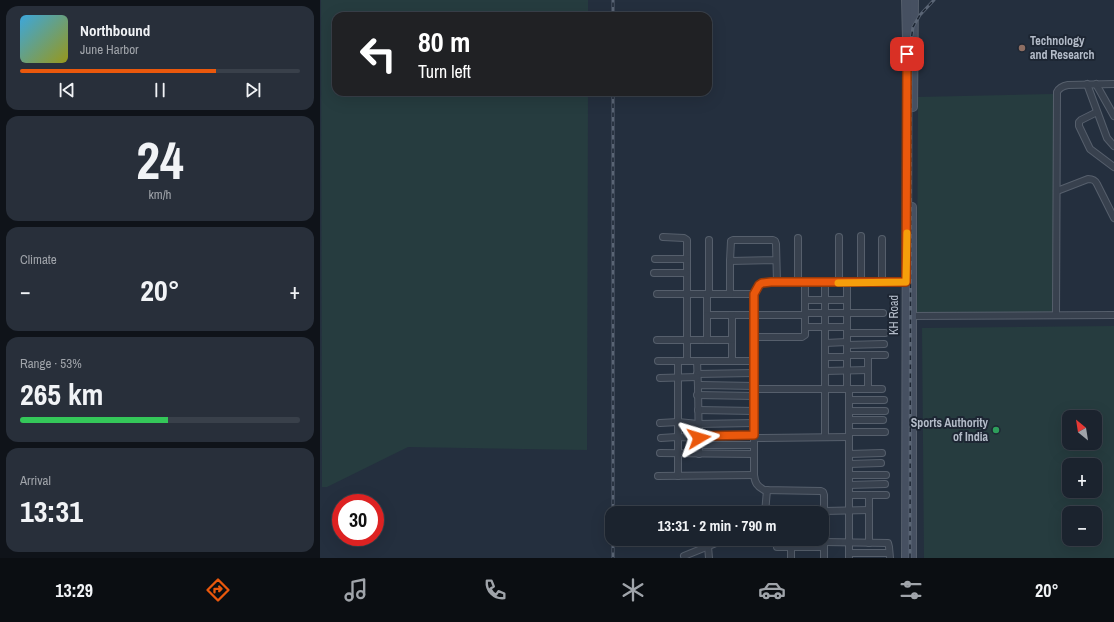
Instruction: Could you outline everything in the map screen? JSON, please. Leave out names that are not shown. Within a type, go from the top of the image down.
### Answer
[{"type":"main road","name":"KH Road","points":[[906,0],[909,282],[906,558]]},
{"type":"main road","name":"KH Road","points":[[909,282],[914,0]]},
{"type":"main road","name":"KH Road","points":[[909,316],[912,558]]},
{"type":"street","points":[[1087,84],[1108,138],[1114,146]]},
{"type":"street","points":[[1096,84],[1114,116]]},
{"type":"street","points":[[1056,315],[1057,92],[1062,86],[1068,85],[1114,84]]},
{"type":"street","points":[[1097,112],[1081,120],[1079,122],[1079,126],[1090,149],[1114,167]]},
{"type":"street","points":[[1057,191],[1088,179],[1095,180],[1114,216]]},
{"type":"street","points":[[839,236],[839,282]]},
{"type":"street","points":[[861,236],[861,282]]},
{"type":"street","points":[[663,237],[686,238],[686,361]]},
{"type":"street","points":[[754,337],[802,337],[805,335],[805,300],[801,283],[798,238]]},
{"type":"street","points":[[882,239],[882,282]]},
{"type":"street","points":[[707,340],[709,240]]},
{"type":"street","points":[[730,294],[731,241],[733,240],[775,241],[778,282]]},
{"type":"street","points":[[655,259],[687,259]]},
{"type":"street","points":[[730,261],[776,260]]},
{"type":"street","points":[[654,273],[687,273]]},
{"type":"street","points":[[824,506],[824,495],[821,491],[764,490],[755,483],[754,294],[756,288],[762,283],[778,282],[909,282]]},
{"type":"street","points":[[829,544],[849,543],[888,543],[890,555],[849,555],[849,543],[849,511],[849,495],[849,485],[849,475],[849,464],[849,454],[849,435],[849,420],[849,411],[849,400],[847,370],[847,282]]},
{"type":"street","points":[[825,283],[825,437]]},
{"type":"street","points":[[657,294],[754,294]]},
{"type":"street","points":[[805,300],[847,300]]},
{"type":"street","points":[[707,316],[883,313]]},
{"type":"street","points":[[732,315],[732,361]]},
{"type":"street","points":[[909,316],[1114,315]]},
{"type":"street","points":[[805,327],[825,327],[885,333]]},
{"type":"street","points":[[657,340],[732,340]]},
{"type":"street","points":[[825,343],[884,344]]},
{"type":"street","points":[[868,355],[868,389]]},
{"type":"street","points":[[825,356],[885,355]]},
{"type":"street","points":[[658,361],[754,360]]},
{"type":"street","points":[[678,361],[678,476]]},
{"type":"street","points":[[697,361],[699,454]]},
{"type":"street","points":[[825,371],[868,370]]},
{"type":"street","points":[[660,378],[754,373]]},
{"type":"street","points":[[698,387],[701,385],[754,390]]},
{"type":"street","points":[[697,395],[754,390],[882,389]]},
{"type":"street","points":[[849,400],[884,400]]},
{"type":"street","points":[[698,410],[754,411]]},
{"type":"street","points":[[849,411],[885,411]]},
{"type":"street","points":[[849,420],[883,420]]},
{"type":"street","points":[[660,423],[754,423]]},
{"type":"street","points":[[699,440],[754,436],[825,437],[885,432]]},
{"type":"street","points":[[661,438],[677,437],[754,446]]},
{"type":"street","points":[[660,453],[754,454]]},
{"type":"street","points":[[849,454],[882,453]]},
{"type":"street","points":[[849,464],[881,463]]},
{"type":"street","points":[[849,475],[886,474]]},
{"type":"street","points":[[658,476],[754,476]]},
{"type":"street","points":[[849,485],[885,484]]},
{"type":"street","points":[[766,506],[767,490]]},
{"type":"street","points":[[849,495],[886,495]]},
{"type":"street","points":[[869,495],[869,543]]},
{"type":"street","points":[[829,511],[869,510]]},
{"type":"street","points":[[684,556],[708,546],[709,558]]},
{"type":"street","points":[[777,547],[804,546]]},
{"type":"street","points":[[824,546],[824,558]]},
{"type":"street","points":[[791,558],[794,547]]},
{"type":"green space","points":[[321,0],[588,0],[588,12],[332,12],[332,96],[588,96],[587,450],[408,447],[327,487],[322,487]]},
{"type":"green space","points":[[1053,94],[1053,308],[1051,317],[917,316],[918,97]]},
{"type":"green space","name":"Sports Authority of India","points":[[1114,326],[1114,558],[924,558],[922,328]]},
{"type":"railway","points":[[613,0],[613,12]]},
{"type":"railway","points":[[910,558],[911,41],[913,27],[920,15],[934,0]]},
{"type":"railway","points":[[613,96],[613,506]]},
{"type":"railway","points":[[613,546],[613,558]]},
{"type":"slow traffic","points":[[838,283],[906,282],[907,233]]},
{"type":"place","name":"Technology and Research","points":[[1022,48]]},
{"type":"place","name":"Sports Authority of India","points":[[996,430]]},
{"type":"route","points":[[699,438],[699,436],[754,435],[754,294],[759,285],[762,283],[771,282],[906,282],[907,54]]}]
